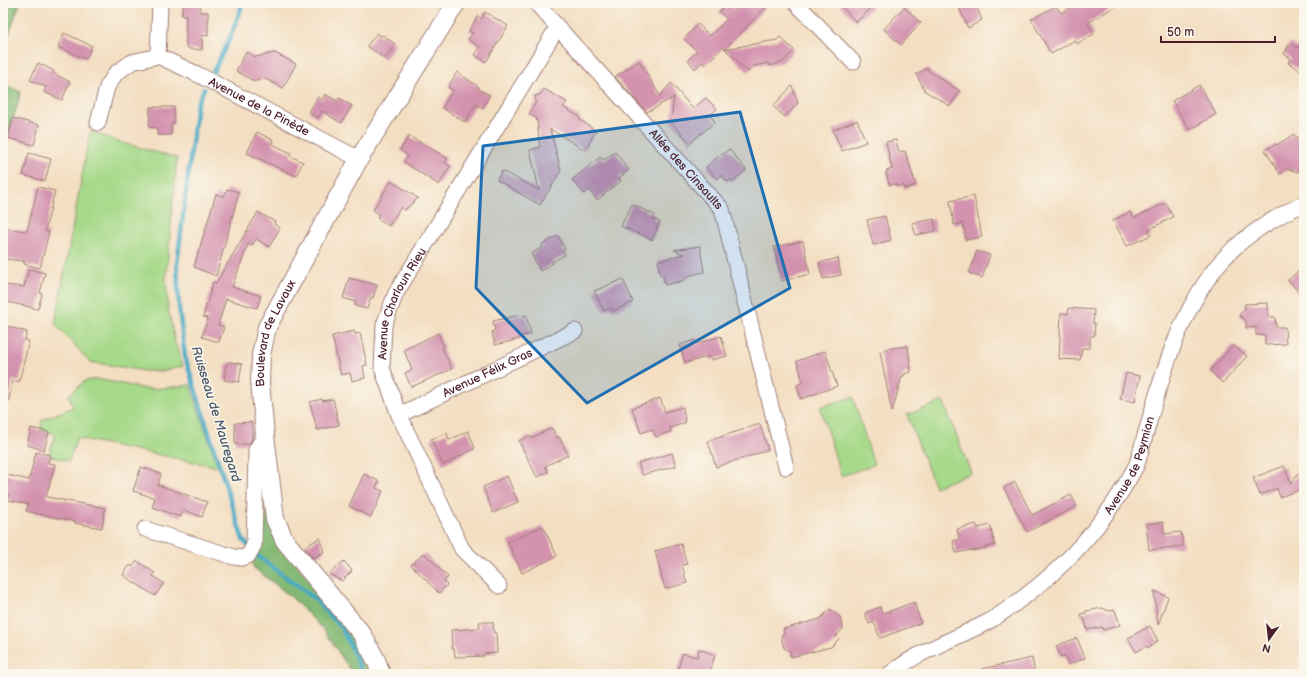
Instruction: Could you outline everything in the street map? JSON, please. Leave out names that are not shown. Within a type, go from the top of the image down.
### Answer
[{"type":"street","points":[[98,123],[107,87],[116,73],[132,62],[158,56],[160,3]]},
{"type":"street","name":"Boulevard de Lavaux","points":[[381,674],[376,660],[362,634],[285,541],[275,518],[260,382],[261,355],[267,326],[359,159],[456,3]]},
{"type":"street","name":"Allée des Cinsaults","points":[[536,3],[722,209],[786,467]]},
{"type":"street","points":[[796,3],[852,62]]},
{"type":"street","name":"Avenue Charloun Rieu","points":[[499,586],[462,549],[399,414],[382,368],[384,325],[396,293],[557,28]]},
{"type":"street","name":"Avenue de la Pinède","points":[[158,56],[197,74],[359,159]]},
{"type":"street","name":"Avenue de Peymian","points":[[890,674],[921,655],[998,615],[1045,581],[1095,530],[1118,497],[1136,464],[1168,358],[1179,330],[1202,287],[1218,264],[1240,244],[1261,228],[1288,211],[1304,204]]},
{"type":"street","name":"Avenue Félix Gras","points":[[399,414],[575,331]]},
{"type":"street","points":[[145,529],[234,557],[241,558],[248,556],[252,549],[256,450],[265,435]]},
{"type":"highlighted area","points":[[740,112],[790,288],[587,403],[476,288],[483,146]]},
{"type":"green space","points":[[3,3],[20,3],[3,51]]},
{"type":"green space","points":[[3,84],[21,92],[3,155]]},
{"type":"green space","points":[[90,131],[123,143],[177,158],[166,279],[168,308],[175,342],[183,366],[164,371],[145,371],[90,362],[55,324]]},
{"type":"green space","points":[[97,379],[146,389],[190,385],[218,467],[77,438],[69,461],[50,456],[55,434],[41,430],[42,420],[73,407],[69,395],[85,381]]},
{"type":"green space","points":[[853,397],[874,465],[841,476],[820,407]]},
{"type":"green space","points":[[943,401],[971,473],[935,487],[907,415]]},
{"type":"green space","points":[[264,508],[277,540],[352,634],[371,674],[353,674],[323,629],[290,596],[253,567],[254,535]]},
{"type":"building","points":[[183,3],[200,3],[200,12],[208,12],[208,36],[202,35],[202,50],[189,49],[186,46],[186,16],[182,16]]},
{"type":"building","points":[[727,3],[735,10],[742,3],[770,3],[725,49],[723,47],[705,65],[702,62],[695,69],[688,60],[697,51],[684,39],[698,24],[710,36],[727,19],[719,12]]},
{"type":"building","points":[[838,3],[877,3],[856,22]]},
{"type":"building","points":[[957,3],[975,3],[982,20],[968,28]]},
{"type":"building","points":[[1079,3],[1121,3],[1088,23],[1094,34],[1077,44],[1075,40],[1051,54],[1031,19],[1056,6],[1061,13]]},
{"type":"building","points":[[904,7],[921,23],[901,45],[884,29]]},
{"type":"building","points":[[485,12],[508,26],[486,62],[475,55],[480,47],[468,39],[473,33],[469,31],[478,16],[481,19]]},
{"type":"building","points":[[64,33],[92,46],[86,59],[58,47]]},
{"type":"building","points":[[377,33],[381,36],[383,35],[395,44],[385,59],[367,46]]},
{"type":"building","points":[[780,37],[794,50],[783,62],[769,66],[768,63],[754,66],[748,72],[725,49],[777,40]]},
{"type":"building","points":[[1304,37],[1304,72],[1288,63],[1291,58],[1284,54],[1290,43],[1298,48]]},
{"type":"building","points":[[246,52],[255,57],[275,53],[296,64],[283,88],[265,79],[254,81],[236,71]]},
{"type":"building","points":[[639,61],[660,96],[671,83],[693,109],[706,98],[717,109],[710,115],[715,122],[690,143],[671,122],[674,97],[647,112],[615,77]]},
{"type":"building","points":[[38,63],[54,71],[53,73],[70,82],[62,100],[44,92],[46,87],[30,80]]},
{"type":"building","points":[[928,68],[930,72],[960,91],[950,106],[925,91],[916,74]]},
{"type":"building","points":[[457,72],[479,87],[478,89],[490,95],[482,108],[476,104],[465,122],[442,108],[453,90],[448,87]]},
{"type":"building","points":[[1199,85],[1216,114],[1190,130],[1172,101]]},
{"type":"building","points":[[792,86],[798,103],[785,117],[773,106]]},
{"type":"building","points":[[544,89],[567,102],[563,107],[580,117],[579,119],[596,131],[585,150],[550,129],[561,171],[540,205],[497,180],[502,171],[539,190],[530,150],[540,147],[537,119],[529,114],[536,102],[535,96],[540,95]]},
{"type":"building","points":[[325,94],[337,101],[339,98],[352,106],[341,123],[322,111],[318,118],[309,112],[318,97],[322,100]]},
{"type":"building","points":[[150,107],[174,107],[174,124],[171,124],[171,135],[157,135],[157,128],[149,127]]},
{"type":"building","points":[[13,118],[39,125],[34,145],[8,138]]},
{"type":"building","points":[[857,120],[866,142],[842,151],[833,130]]},
{"type":"building","points":[[257,132],[273,140],[272,144],[291,153],[290,156],[303,162],[296,176],[247,153]]},
{"type":"building","points":[[1294,134],[1304,149],[1304,164],[1300,167],[1298,172],[1288,169],[1280,174],[1265,150],[1276,144],[1277,145]]},
{"type":"building","points":[[409,136],[447,158],[445,163],[450,166],[439,185],[404,162],[408,156],[400,150]]},
{"type":"building","points":[[896,140],[899,152],[905,151],[916,185],[904,189],[903,185],[897,187],[896,184],[889,185],[886,171],[892,169],[886,142]]},
{"type":"building","points":[[729,149],[746,170],[732,182],[731,179],[727,182],[722,175],[717,179],[706,167]]},
{"type":"building","points":[[615,152],[629,170],[619,178],[621,181],[597,200],[589,190],[584,194],[572,180],[600,157],[604,160]]},
{"type":"building","points":[[29,153],[51,159],[45,181],[23,175]]},
{"type":"building","points":[[391,181],[418,198],[405,210],[401,207],[389,226],[377,218],[379,214],[373,210]]},
{"type":"building","points":[[38,187],[55,191],[45,231],[49,232],[40,268],[24,264],[24,261],[3,259],[3,228],[27,231]]},
{"type":"building","points":[[227,189],[239,192],[216,276],[194,267],[216,194],[224,197]]},
{"type":"building","points":[[974,196],[982,237],[966,240],[963,223],[954,225],[950,201]]},
{"type":"building","points":[[1166,203],[1173,217],[1148,230],[1151,235],[1127,246],[1113,220],[1130,212],[1134,218]]},
{"type":"building","points":[[632,204],[655,215],[653,219],[660,222],[652,240],[621,226]]},
{"type":"building","points":[[258,212],[275,222],[274,224],[280,228],[269,247],[256,239],[252,246],[248,244],[232,287],[261,296],[257,308],[226,299],[218,325],[224,327],[219,342],[202,337],[208,318],[203,317],[213,282],[216,283]]},
{"type":"building","points":[[885,216],[891,240],[873,245],[867,220]]},
{"type":"building","points":[[934,219],[936,231],[916,235],[912,223]]},
{"type":"building","points":[[558,236],[565,249],[563,250],[565,255],[540,271],[531,254],[543,247],[542,244]]},
{"type":"building","points":[[803,241],[810,274],[781,281],[774,247]]},
{"type":"building","points":[[700,246],[704,272],[691,275],[682,281],[665,285],[663,275],[660,275],[658,261],[684,254],[674,250]]},
{"type":"building","points":[[977,251],[990,255],[982,278],[969,273]]},
{"type":"building","points":[[838,258],[841,275],[823,279],[819,263]]},
{"type":"building","points":[[1304,267],[1304,298],[1288,280]]},
{"type":"building","points":[[29,269],[45,273],[38,309],[3,301],[3,285],[24,287]]},
{"type":"building","points":[[349,278],[377,285],[373,298],[371,297],[367,309],[355,306],[356,302],[343,298]]},
{"type":"building","points":[[623,279],[633,302],[613,311],[611,308],[604,311],[594,291]]},
{"type":"building","points":[[1268,303],[1268,317],[1275,317],[1276,327],[1285,327],[1286,344],[1265,345],[1265,335],[1256,335],[1256,327],[1246,328],[1246,321],[1239,315],[1245,309],[1245,304]]},
{"type":"building","points":[[1069,308],[1094,310],[1094,336],[1090,336],[1090,348],[1082,348],[1080,360],[1059,359],[1061,313],[1068,314]]},
{"type":"building","points":[[520,315],[520,317],[526,315],[531,334],[519,337],[520,339],[495,345],[492,332],[495,330],[493,321]]},
{"type":"building","points":[[3,325],[27,332],[25,340],[29,341],[19,382],[13,380],[8,403],[3,402]]},
{"type":"building","points":[[354,331],[355,334],[360,333],[367,365],[363,366],[365,378],[352,381],[350,373],[341,375],[332,336]]},
{"type":"building","points":[[438,333],[444,347],[442,348],[452,369],[411,387],[405,373],[412,370],[404,350]]},
{"type":"building","points":[[721,336],[727,356],[711,360],[710,356],[685,363],[680,345],[695,340],[696,344]]},
{"type":"building","points":[[1233,345],[1247,356],[1223,383],[1210,371]]},
{"type":"building","points":[[908,346],[911,372],[902,376],[892,412],[880,352],[885,349]]},
{"type":"building","points":[[825,351],[837,386],[801,399],[797,385],[803,382],[797,361]]},
{"type":"building","points":[[230,362],[242,364],[239,382],[224,380],[226,365]]},
{"type":"building","points":[[1126,373],[1140,376],[1135,402],[1120,399]]},
{"type":"building","points":[[660,398],[665,412],[683,407],[685,423],[670,428],[671,431],[656,437],[652,429],[641,433],[632,408]]},
{"type":"building","points":[[322,399],[322,401],[333,399],[339,425],[317,430],[310,402]]},
{"type":"building","points":[[252,422],[252,439],[249,444],[235,444],[235,423]]},
{"type":"building","points":[[760,424],[768,450],[716,467],[708,441]]},
{"type":"building","points":[[31,428],[49,432],[44,450],[27,445]]},
{"type":"building","points":[[552,428],[557,438],[559,437],[568,455],[545,466],[548,472],[537,477],[519,441],[529,436],[531,438]]},
{"type":"building","points":[[468,431],[475,448],[443,465],[431,439],[447,433],[449,440]]},
{"type":"building","points":[[36,452],[50,455],[48,463],[55,464],[46,497],[105,508],[102,528],[26,511],[28,504],[8,500],[9,495],[3,493],[3,474],[29,480]]},
{"type":"building","points":[[672,453],[676,466],[642,475],[638,463]]},
{"type":"building","points":[[1284,466],[1291,484],[1304,466],[1304,488],[1280,497],[1277,488],[1260,495],[1253,478]]},
{"type":"building","points":[[141,467],[161,474],[158,485],[207,502],[202,517],[183,510],[181,517],[152,507],[155,498],[133,491]]},
{"type":"building","points":[[364,474],[379,481],[376,488],[383,491],[371,517],[349,506]]},
{"type":"building","points":[[507,476],[518,502],[493,513],[483,487]]},
{"type":"building","points":[[1015,482],[1032,515],[1071,495],[1077,506],[1027,532],[1004,488]]},
{"type":"building","points":[[1163,522],[1164,534],[1181,532],[1183,546],[1149,550],[1146,524]]},
{"type":"building","points":[[976,524],[978,528],[990,525],[995,545],[973,551],[956,553],[953,541],[959,539],[957,529]]},
{"type":"building","points":[[543,526],[557,556],[522,573],[508,542]]},
{"type":"building","points":[[320,538],[324,552],[313,558],[304,547]]},
{"type":"building","points":[[681,544],[687,564],[682,565],[687,583],[665,589],[655,551]]},
{"type":"building","points":[[424,553],[448,577],[444,581],[447,585],[439,593],[411,565]]},
{"type":"building","points":[[137,561],[155,573],[153,576],[164,583],[155,596],[123,575],[130,565],[132,567]]},
{"type":"building","points":[[344,561],[352,571],[342,581],[329,574]]},
{"type":"building","points":[[1154,591],[1168,597],[1158,625]]},
{"type":"building","points":[[914,602],[921,623],[880,638],[874,622],[869,624],[865,613],[880,607],[882,614]]},
{"type":"building","points":[[1102,608],[1109,611],[1115,610],[1120,625],[1103,630],[1102,627],[1087,630],[1085,620],[1080,614],[1086,613],[1086,611]]},
{"type":"building","points":[[830,609],[840,617],[843,629],[836,636],[839,639],[831,647],[791,657],[790,651],[784,648],[781,637],[784,633],[783,629],[820,619]]},
{"type":"building","points":[[479,622],[493,622],[494,633],[496,633],[497,653],[484,654],[484,656],[455,657],[454,649],[452,649],[451,630],[480,628]]},
{"type":"building","points":[[1150,626],[1158,641],[1148,648],[1147,646],[1136,652],[1128,638]]},
{"type":"building","points":[[1077,638],[1085,658],[1068,665],[1064,655],[1061,657],[1056,646]]},
{"type":"building","points":[[699,649],[715,655],[709,674],[676,674],[683,653],[697,657]]},
{"type":"building","points":[[1032,658],[1035,674],[982,674],[981,669]]},
{"type":"waterway","name":"Ruisseau de Mauregard","points":[[213,72],[230,38],[243,3]]},
{"type":"waterway","name":"Ruisseau de Mauregard","points":[[204,89],[197,104],[177,264],[179,308],[185,357],[243,540],[259,557],[315,599],[341,627],[355,655],[362,674]]}]
